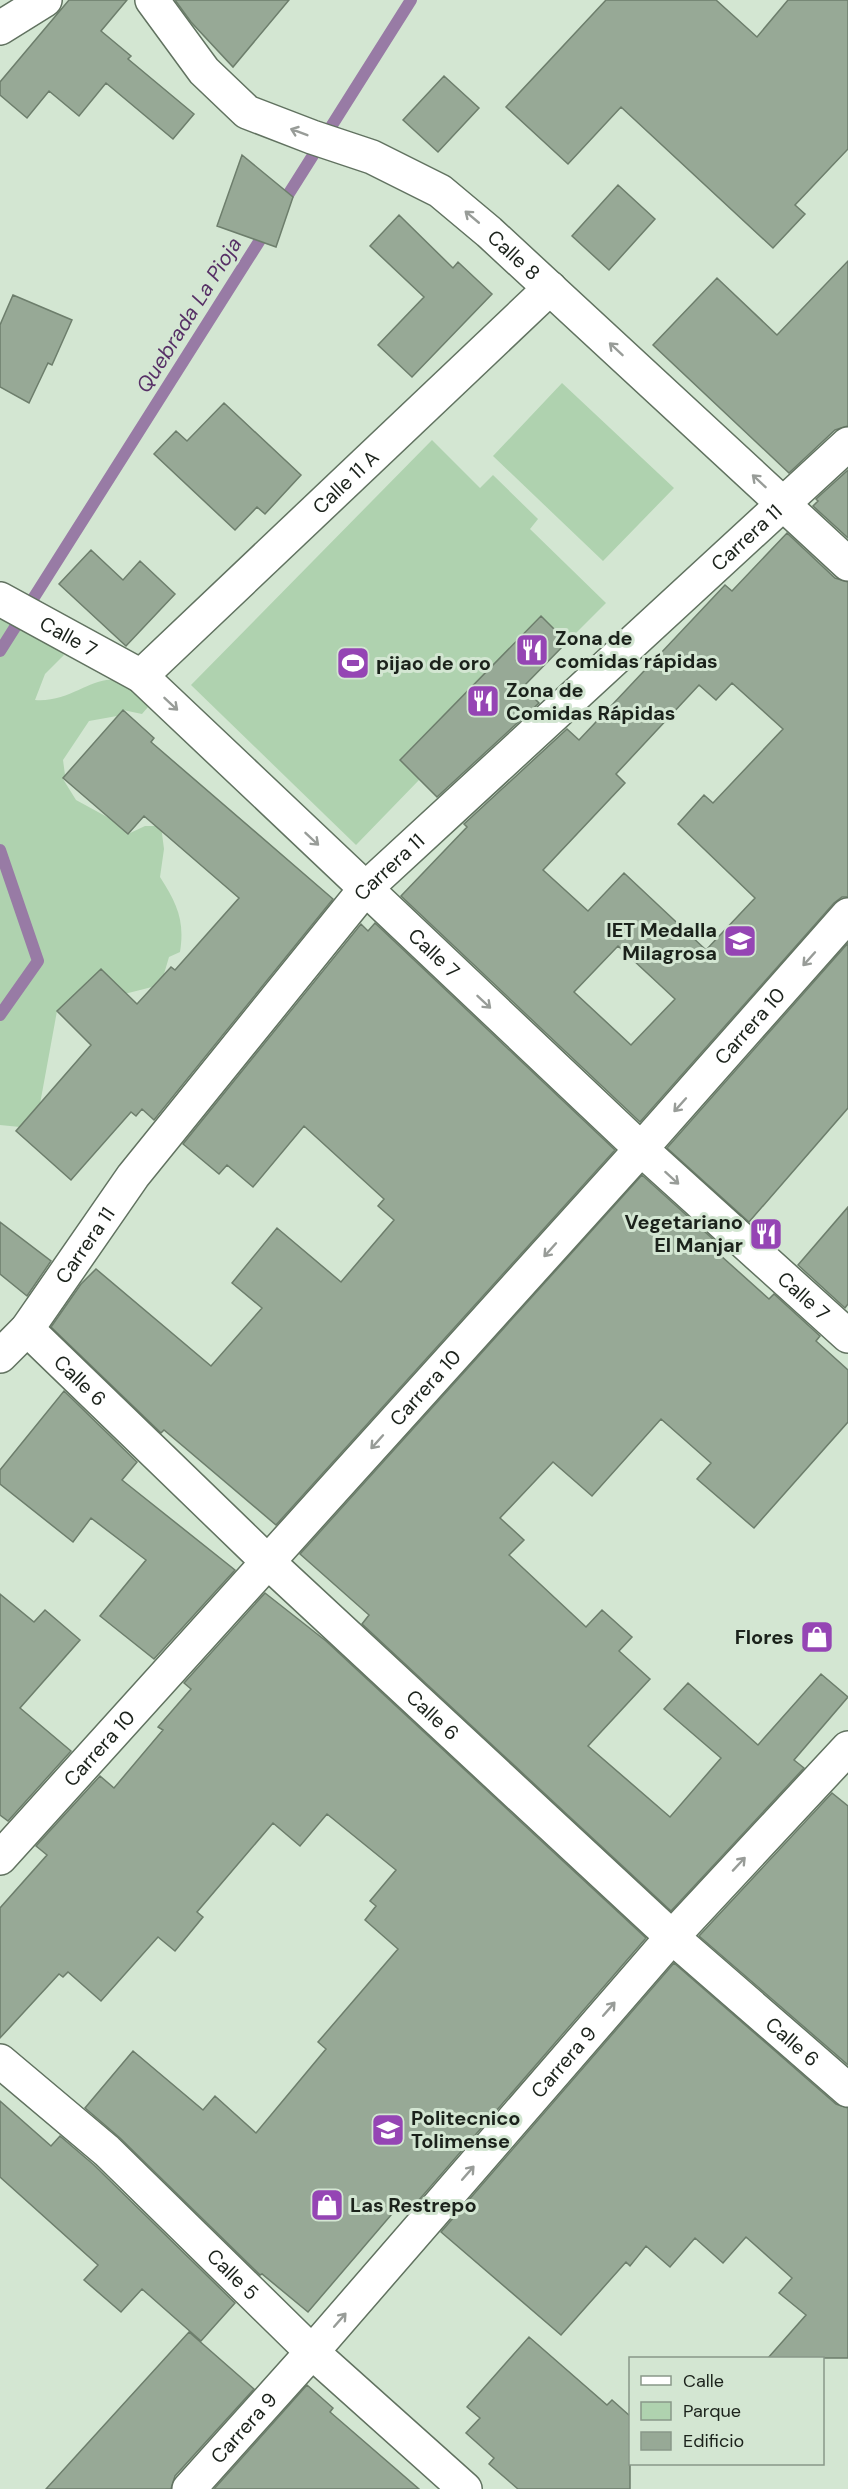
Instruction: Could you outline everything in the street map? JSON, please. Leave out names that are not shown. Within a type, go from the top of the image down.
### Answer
[{"type":"street","points":[[0,28],[45,0]]},
{"type":"street","name":"Calle 8","points":[[152,0],[204,71],[248,112],[372,157],[440,191],[489,232],[848,564]]},
{"type":"street","name":"Calle 11 A","points":[[141,676],[550,288]]},
{"type":"street","name":"Carrera 11","points":[[0,1356],[27,1329],[133,1176],[365,889],[848,444]]},
{"type":"street","name":"Calle 7","points":[[0,599],[141,676],[641,1149],[848,1336]]},
{"type":"street","name":"Carrera 10","points":[[0,1858],[641,1149],[848,915]]},
{"type":"street","name":"Calle 6","points":[[27,1329],[268,1562],[672,1936],[848,2090]]},
{"type":"street","name":"Carrera 9","points":[[189,2489],[312,2352],[672,1936],[848,1748]]},
{"type":"street","name":"Calle 5","points":[[0,2061],[107,2151],[312,2352],[465,2489]]},
{"type":"green space","points":[[562,383],[674,488],[603,561],[493,456]]},
{"type":"green space","name":"pijao de oro","points":[[432,440],[480,488],[493,475],[538,519],[530,529],[606,603],[567,642],[541,616],[400,759],[420,779],[356,845],[191,685]]},
{"type":"green space","points":[[0,617],[22,630],[52,641],[64,655],[45,674],[35,700],[53,699],[108,680],[121,682],[134,690],[148,707],[142,714],[123,710],[117,716],[89,721],[63,760],[65,775],[63,779],[76,800],[109,818],[128,834],[145,826],[161,826],[164,849],[160,877],[175,904],[181,931],[180,952],[169,957],[164,974],[152,987],[57,1011],[40,1104],[20,1127],[0,1125]]},
{"type":"building","points":[[69,0],[127,0],[101,31],[131,56],[128,59],[194,114],[173,139],[106,83],[79,116],[49,91],[27,118],[0,95],[0,82]]},
{"type":"building","points":[[175,0],[289,0],[233,67],[191,22]]},
{"type":"building","points":[[606,0],[716,0],[757,37],[788,0],[848,0],[848,149],[795,205],[805,214],[773,248],[621,107],[568,164],[506,107]]},
{"type":"building","points":[[444,76],[479,108],[438,152],[403,120]]},
{"type":"building","points":[[242,155],[293,197],[276,247],[217,226]]},
{"type":"building","points":[[618,185],[655,219],[609,270],[572,236]]},
{"type":"building","points":[[399,215],[453,268],[458,262],[492,294],[412,377],[378,345],[424,297],[370,246]]},
{"type":"building","points":[[848,261],[848,426],[835,430],[789,473],[653,345],[717,278],[777,335]]},
{"type":"building","points":[[13,295],[72,320],[52,365],[48,363],[29,403],[0,387],[0,325]]},
{"type":"building","points":[[224,403],[301,475],[265,514],[257,507],[235,530],[154,454],[176,431],[187,441]]},
{"type":"building","points":[[848,470],[848,538],[813,506],[818,501],[816,499]]},
{"type":"building","points":[[787,533],[835,578],[848,582],[848,897],[842,897],[834,903],[640,1122],[401,896],[467,827],[464,824],[567,729],[579,740],[725,585],[732,591]],"holes":[[[732,683],[783,729],[713,803],[704,795],[678,824],[755,898],[706,950],[624,873],[588,911],[543,870],[625,783],[616,774],[699,685],[716,700]],[[618,946],[675,999],[631,1045],[574,992]]]},
{"type":"building","points":[[91,550],[123,580],[140,561],[175,594],[126,646],[59,584]]},
{"type":"building","name":"Zona de Comidas Rápidas","points":[[541,616],[567,642],[523,687],[539,703],[437,797],[400,760]]},
{"type":"building","points":[[123,710],[154,738],[151,742],[333,899],[154,1120],[142,1109],[136,1116],[131,1112],[71,1180],[16,1131],[91,1045],[57,1011],[101,969],[137,1004],[171,967],[175,970],[239,898],[144,816],[128,834],[63,778]]},
{"type":"building","points":[[375,923],[615,1150],[276,1525],[164,1430],[161,1433],[51,1327],[81,1284],[96,1269],[211,1366],[262,1308],[232,1283],[277,1228],[341,1282],[394,1220],[378,1206],[384,1199],[304,1126],[253,1187],[227,1165],[219,1174],[183,1144],[361,924],[368,931]]},
{"type":"building","points":[[848,943],[848,1108],[749,1222],[667,1148]]},
{"type":"building","points":[[642,1175],[725,1250],[720,1255],[769,1299],[774,1294],[820,1336],[816,1341],[848,1370],[848,1422],[754,1528],[697,1479],[711,1463],[661,1419],[592,1496],[553,1462],[500,1518],[524,1540],[509,1555],[586,1627],[602,1610],[632,1637],[619,1651],[650,1679],[588,1746],[670,1817],[721,1758],[664,1709],[688,1683],[758,1745],[821,1674],[848,1697],[794,1760],[804,1768],[671,1911],[362,1624],[369,1615],[300,1554]]},
{"type":"building","points":[[848,1207],[848,1304],[845,1308],[798,1265]]},
{"type":"building","points":[[0,1222],[51,1261],[27,1296],[0,1274]]},
{"type":"building","points":[[64,1391],[137,1462],[122,1480],[235,1570],[154,1659],[100,1616],[146,1560],[91,1518],[73,1542],[0,1484],[0,1470]]},
{"type":"building","points":[[265,1593],[326,1641],[646,1938],[412,2208],[403,2201],[308,2312],[262,2274],[260,2275],[120,2138],[85,2108],[133,2051],[203,2110],[215,2096],[256,2133],[326,2049],[318,2042],[398,1949],[365,1920],[376,1906],[370,1901],[396,1870],[327,1814],[300,1846],[273,1823],[197,1912],[203,1917],[175,1951],[158,1937],[101,2001],[68,1972],[63,1977],[59,1974],[0,2038],[0,1908],[47,1855],[36,1846],[100,1776],[114,1788],[163,1730],[158,1727],[191,1689],[184,1683]]},
{"type":"building","points":[[0,1594],[34,1622],[45,1610],[80,1640],[20,1708],[71,1751],[8,1821],[0,1815]]},
{"type":"building","points":[[832,1793],[848,1806],[848,2065],[699,1936]]},
{"type":"building","points":[[674,1963],[836,2104],[848,2108],[848,2358],[769,2357],[806,2315],[779,2293],[792,2278],[746,2237],[723,2263],[695,2238],[670,2267],[646,2246],[630,2266],[626,2262],[561,2335],[441,2232]]},
{"type":"building","points":[[0,2101],[51,2146],[60,2136],[94,2165],[235,2303],[201,2341],[142,2289],[121,2312],[84,2280],[98,2265],[0,2177]]},
{"type":"building","points":[[189,2332],[254,2389],[175,2476],[171,2489],[46,2489]]},
{"type":"building","points":[[529,2337],[607,2405],[612,2400],[629,2415],[630,2489],[518,2489],[489,2464],[494,2458],[466,2433],[480,2418],[467,2407]]},
{"type":"building","points":[[307,2385],[333,2408],[330,2412],[419,2489],[214,2489]]},
{"type":"waterway","name":"Quebrada La Pioja","points":[[281,206],[411,0]]},
{"type":"waterway","name":"Quebrada La Pioja","points":[[0,651],[267,229]]},
{"type":"waterway","name":"Quebrada La Pioja","points":[[0,850],[38,961],[0,1015]]},
{"type":"place","name":"Zona de comidas rápidas","points":[[532,650]]},
{"type":"place","name":"pijao de oro","points":[[353,663]]},
{"type":"place","name":"Zona de Comidas Rápidas","points":[[483,701]]},
{"type":"place","name":"IET Medalla Milagrosa","points":[[740,941]]},
{"type":"place","name":"Vegetariano El Manjar","points":[[766,1234]]},
{"type":"place","name":"Flores","points":[[817,1637]]},
{"type":"place","name":"Politecnico Tolimense","points":[[388,2130]]},
{"type":"place","name":"Las Restrepo","points":[[327,2205]]}]
